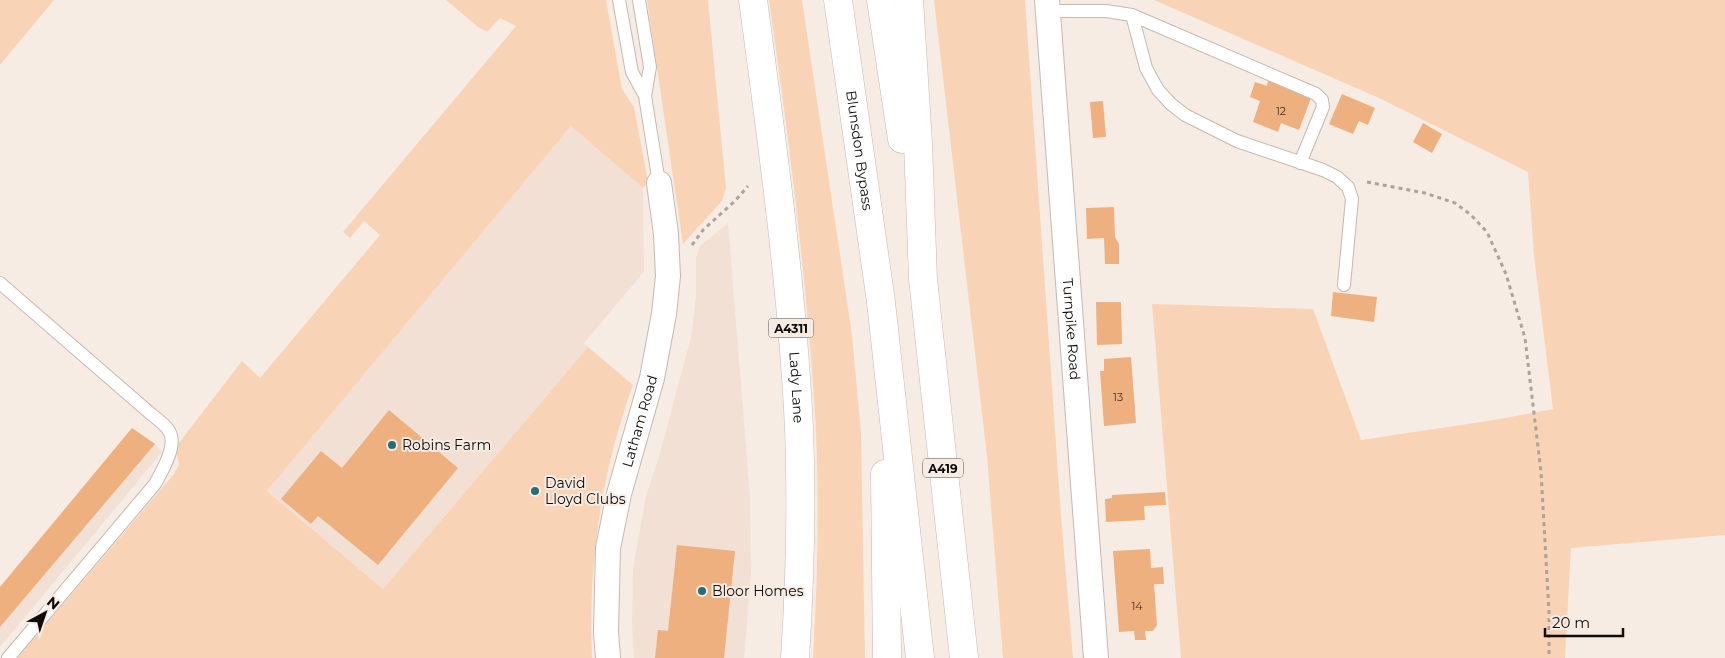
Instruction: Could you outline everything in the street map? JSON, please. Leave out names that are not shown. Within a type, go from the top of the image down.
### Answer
[{"type":"main road","name":"Lady Lane","points":[[753,0],[789,290],[799,427],[800,525],[795,658]]},
{"type":"main road","name":"Blunsdon Bypass","points":[[838,0],[881,302]]},
{"type":"main road","name":"A419","points":[[881,0],[923,279],[964,658]]},
{"type":"main road","name":"A419","points":[[909,0],[918,144],[923,279]]},
{"type":"main road","points":[[881,302],[887,658]]},
{"type":"main road","points":[[881,302],[920,658]]},
{"type":"street","name":"Turnpike Road","points":[[1047,5],[1096,658]]},
{"type":"street","name":"Latham Road","points":[[608,658],[606,632],[608,548],[619,494],[654,370],[664,314],[668,276],[666,234],[659,183]]},
{"type":"lane","points":[[619,0],[632,72],[645,96]]},
{"type":"lane","points":[[639,0],[650,67],[645,96],[659,183]]},
{"type":"lane","points":[[1047,5],[1106,10],[1132,15],[1316,94],[1322,100],[1323,107],[1300,163]]},
{"type":"lane","points":[[1132,15],[1146,68],[1158,90],[1171,104],[1185,115],[1237,141],[1337,177],[1348,186],[1352,200],[1344,286]]},
{"type":"lane","points":[[0,283],[151,414],[168,430],[171,436],[166,464],[155,484],[8,658]]},
{"type":"path","points":[[747,177],[750,194]]},
{"type":"path","points":[[1337,177],[1426,193],[1455,203],[1472,215],[1487,232],[1502,266],[1520,316],[1525,338],[1541,472],[1549,612],[1549,658]]},
{"type":"shaded area","points":[[0,0],[54,0],[0,65]]},
{"type":"shaded area","points":[[446,0],[606,0],[622,89],[634,107],[648,182],[643,188],[571,126],[267,491],[383,589],[588,347],[633,385],[613,451],[599,519],[592,588],[592,658],[17,658],[174,474],[179,464],[175,448],[242,361],[260,378],[380,235],[364,221],[350,238],[343,232],[516,26],[500,18],[487,32],[478,27]]},
{"type":"shaded area","points":[[647,0],[708,0],[726,188],[722,201],[683,244]]},
{"type":"shaded area","points":[[769,0],[802,0],[852,335],[861,433],[865,658],[813,658],[818,528],[814,398],[806,298],[795,199]]},
{"type":"shaded area","points":[[934,0],[1025,0],[1061,516],[1073,658],[1003,658],[987,456]]},
{"type":"shaded area","points":[[1154,0],[1725,0],[1725,535],[1571,548],[1565,658],[1181,658],[1152,304],[1313,309],[1361,440],[1553,409],[1534,256],[1528,172],[1379,98]]},
{"type":"shaded area","points":[[571,126],[643,188],[644,272],[584,343],[588,347],[383,589],[267,491]]},
{"type":"shaded area","points":[[728,223],[750,497],[751,573],[744,658],[634,658],[632,625],[633,569],[646,496],[660,453],[691,337],[696,296],[696,257],[700,246]]},
{"type":"shaded area","points":[[132,428],[155,444],[162,452],[0,647],[0,587]]},
{"type":"building","points":[[1268,81],[1311,98],[1299,130],[1281,123],[1278,132],[1253,122],[1260,101],[1250,97],[1255,82],[1267,86]]},
{"type":"building","points":[[1342,94],[1375,108],[1368,125],[1359,121],[1353,134],[1329,124]]},
{"type":"building","points":[[1103,101],[1106,137],[1093,138],[1090,102]]},
{"type":"building","points":[[1423,123],[1442,134],[1432,153],[1413,142]]},
{"type":"building","points":[[1114,207],[1115,237],[1119,244],[1119,264],[1105,264],[1104,238],[1087,239],[1086,208]]},
{"type":"building","points":[[1333,292],[1377,297],[1374,322],[1331,316]]},
{"type":"building","points":[[1096,302],[1121,302],[1122,344],[1097,345]]},
{"type":"building","points":[[1131,357],[1136,423],[1104,426],[1100,371],[1104,371],[1104,359]]},
{"type":"building","points":[[389,410],[458,468],[378,565],[318,516],[311,524],[281,499],[321,451],[342,468]]},
{"type":"building","points":[[132,428],[155,444],[0,627],[0,587]]},
{"type":"building","points":[[1165,492],[1166,505],[1144,506],[1145,520],[1106,522],[1105,499],[1112,498],[1112,495]]},
{"type":"building","name":"Bloor Homes","points":[[677,545],[735,551],[724,658],[655,658],[658,630],[668,631]]},
{"type":"building","points":[[1150,549],[1151,568],[1163,567],[1164,584],[1154,584],[1157,625],[1153,631],[1145,631],[1146,640],[1135,640],[1134,631],[1119,632],[1113,551]]},
{"type":"place","name":"Robins Farm","points":[[392,445]]},
{"type":"place","name":"David Lloyd Clubs","points":[[535,491]]},
{"type":"place","name":"Bloor Homes","points":[[702,591]]}]
